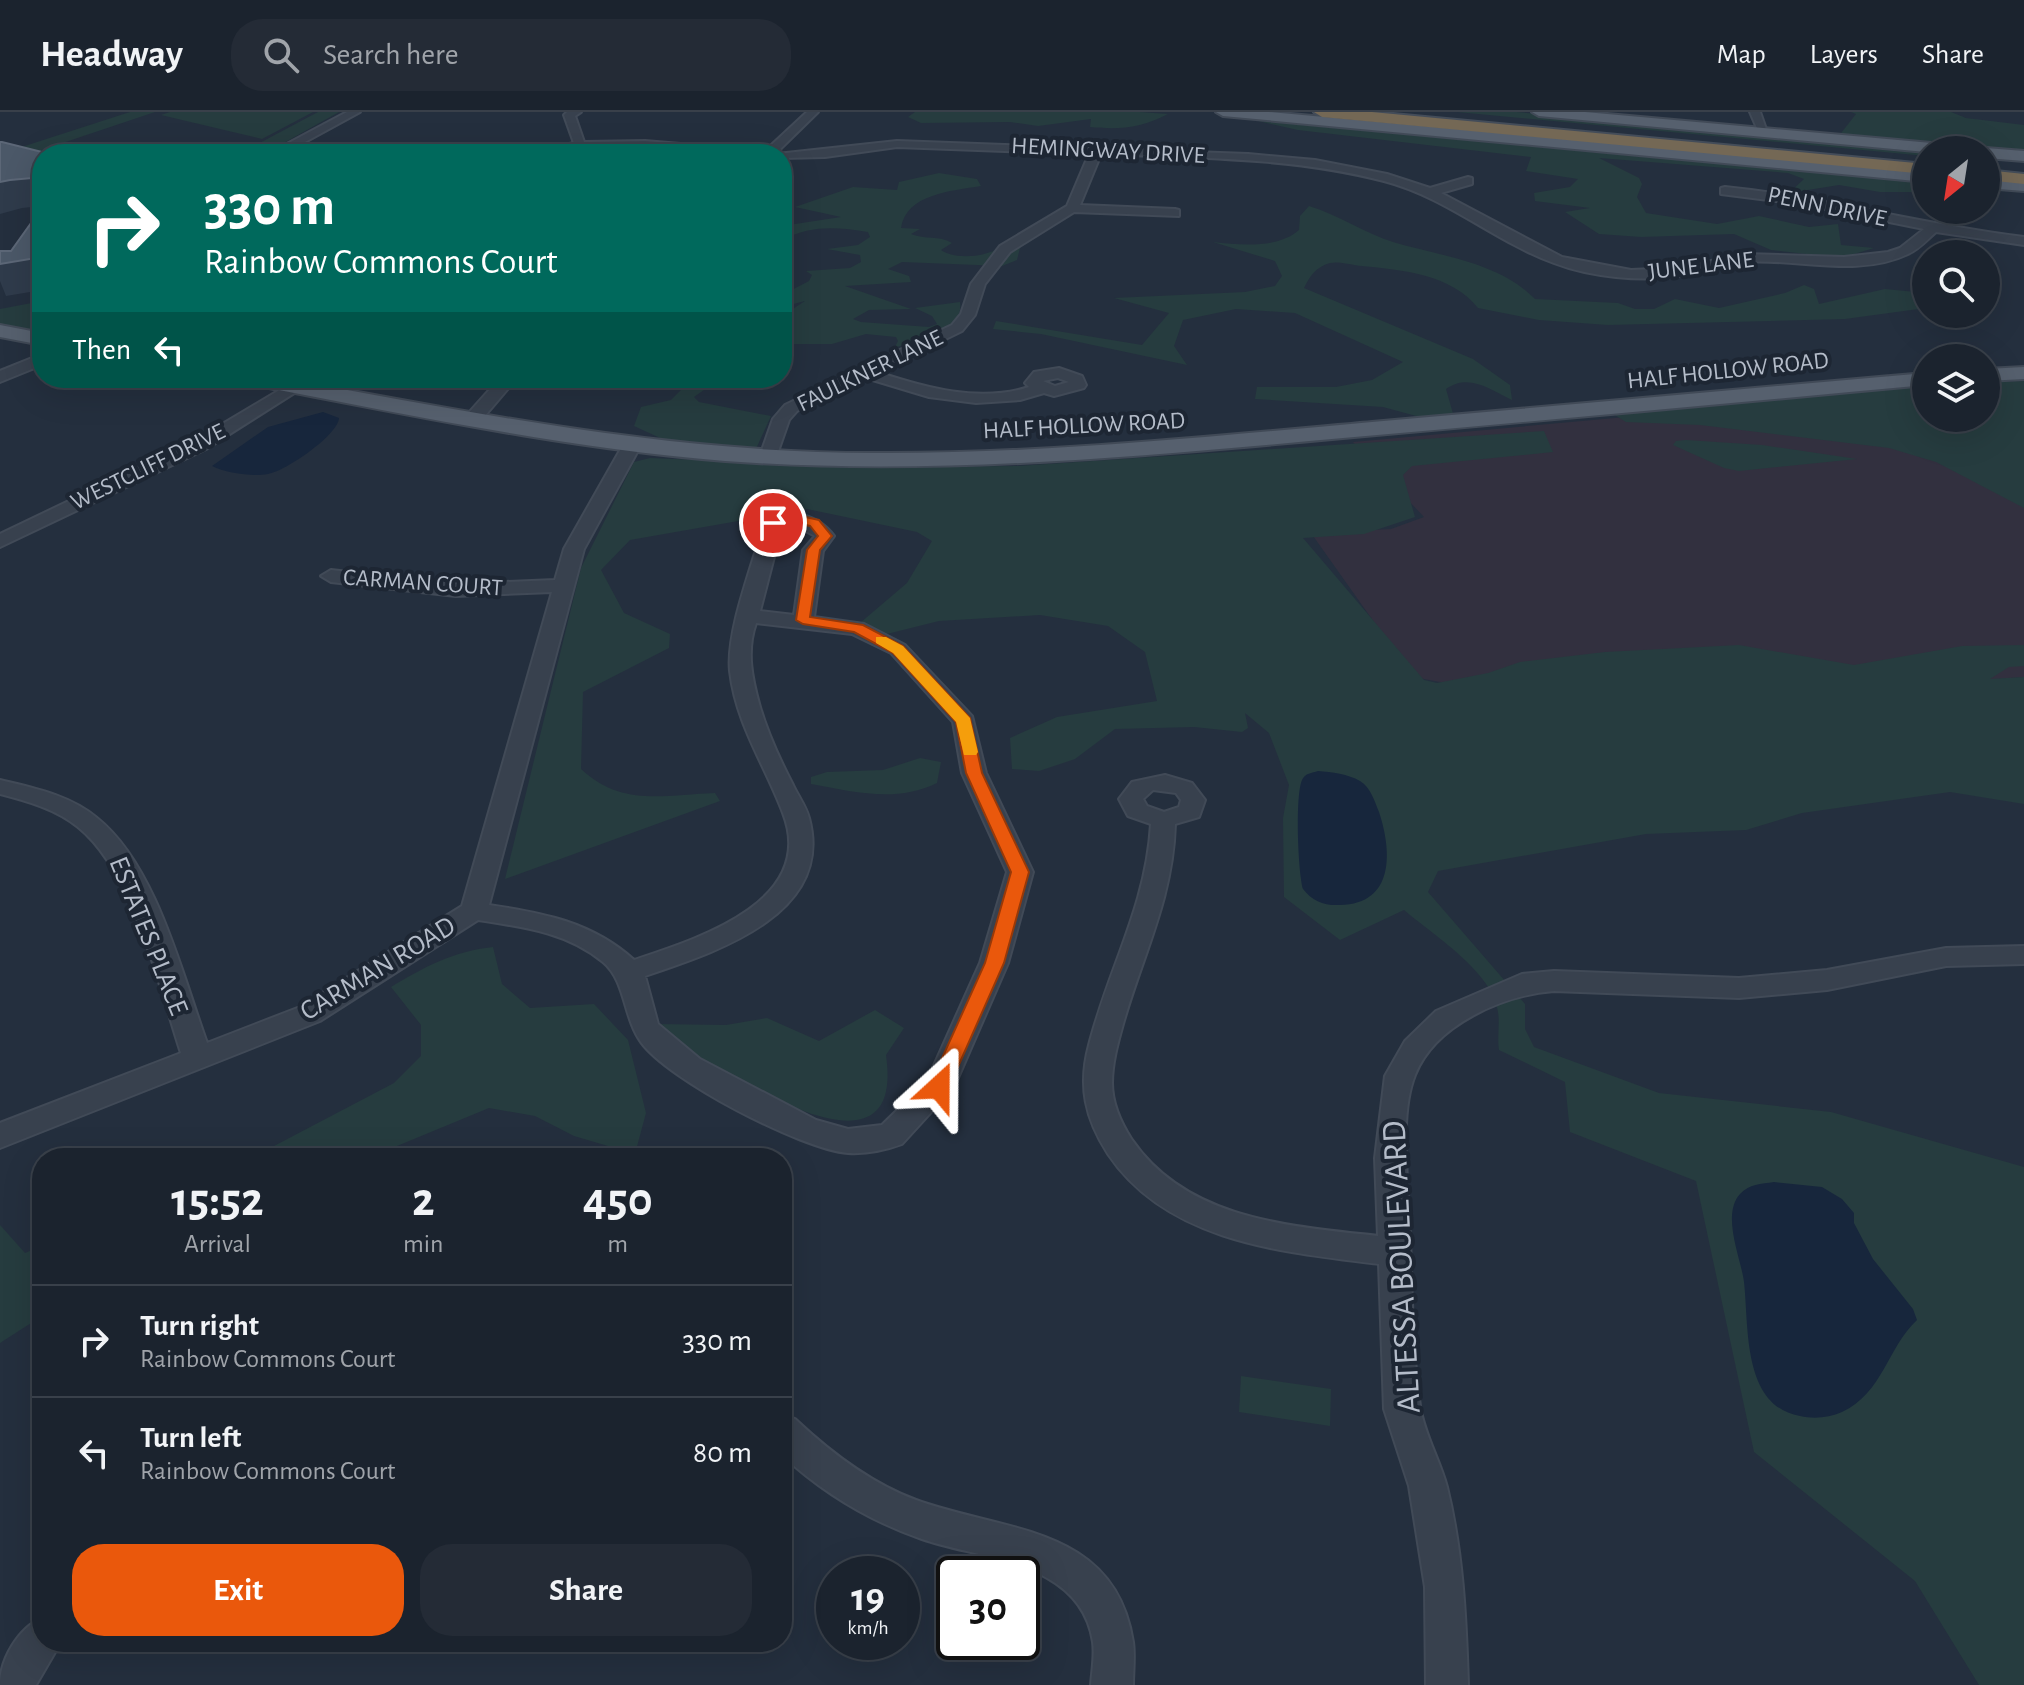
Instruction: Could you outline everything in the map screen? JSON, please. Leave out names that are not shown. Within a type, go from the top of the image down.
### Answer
[{"type":"highway","points":[[1322,112],[1912,168]]},
{"type":"highway","points":[[1415,112],[1912,158]]},
{"type":"highway","points":[[2000,166],[2024,168]]},
{"type":"highway","points":[[2000,176],[2024,179]]},
{"type":"main road","points":[[1223,112],[1912,176]]},
{"type":"main road","points":[[1539,112],[1912,146]]},
{"type":"main road","points":[[2000,154],[2024,156]]},
{"type":"main road","points":[[2000,184],[2024,186]]},
{"type":"main road","points":[[0,331],[32,337]]},
{"type":"main road","points":[[2000,374],[2024,373]]},
{"type":"main road","name":"HALF HOLLOW ROAD","points":[[298,388],[471,421],[632,445],[769,456],[941,459],[1196,445],[1912,380]]},
{"type":"street","points":[[293,144],[355,112]]},
{"type":"street","points":[[576,112],[569,115],[570,127],[579,143]]},
{"type":"street","points":[[778,144],[813,112]]},
{"type":"street","points":[[1743,131],[1747,112]]},
{"type":"street","points":[[1755,112],[1764,133]]},
{"type":"street","name":"HEMINGWAY DRIVE","points":[[792,155],[920,143],[1096,151],[1315,164],[1387,178],[1430,192]]},
{"type":"street","points":[[574,144],[646,144]]},
{"type":"street","points":[[1096,151],[1072,208],[1175,213]]},
{"type":"street","points":[[1430,192],[1468,181]]},
{"type":"street","name":"PENN DRIVE","points":[[1725,191],[1757,193],[1932,229],[2024,241]]},
{"type":"street","name":"JUNE LANE","points":[[1430,192],[1558,260],[1631,274],[1677,272],[1745,258],[1871,259],[1905,251],[1932,229]]},
{"type":"street","name":"FAULKNER LANE","points":[[769,456],[774,435],[791,408],[957,328],[968,315],[978,284],[1005,249],[1072,208]]},
{"type":"street","points":[[0,377],[32,363]]},
{"type":"street","points":[[866,373],[908,388],[961,397],[1040,389]]},
{"type":"street","name":"WESTCLIFF DRIVE","points":[[0,541],[200,445],[291,388]]},
{"type":"street","points":[[471,421],[500,388]]},
{"type":"street","name":"CARMAN ROAD","points":[[0,1136],[310,1014],[474,911],[574,549],[632,445]]},
{"type":"street","points":[[630,971],[716,941],[756,918],[785,894],[802,857],[797,818],[755,730],[739,667],[744,626],[773,523],[787,517],[815,523],[825,536],[813,550],[803,620]]},
{"type":"street","name":"CARMAN COURT","points":[[331,576],[456,590],[564,586]]},
{"type":"street","points":[[474,911],[574,929],[607,947],[630,971],[635,1009],[654,1040],[688,1067],[800,1124],[846,1141],[891,1136],[939,1087],[994,963],[1020,872],[974,773],[964,721],[898,649],[857,628],[749,616]]},
{"type":"street","name":"ESTATES PLACE","points":[[0,787],[48,800],[91,824],[115,850],[148,923],[197,1057]]},
{"type":"street","points":[[1163,820],[1158,878],[1108,1024],[1097,1075],[1100,1109],[1119,1148],[1149,1181],[1191,1209],[1234,1228],[1396,1252]]},
{"type":"street","name":"ALTESSA BOULEVARD","points":[[1447,1685],[1445,1587],[1428,1486],[1402,1409],[1391,1158],[1400,1076],[1428,1033],[1446,1018],[1522,984],[1568,982],[1739,988],[1827,980],[1946,957],[2024,955]]},
{"type":"street","points":[[792,1441],[804,1453],[886,1506],[926,1522],[1034,1550],[1068,1565],[1096,1595],[1113,1641],[1112,1685]]},
{"type":"street","points":[[13,1685],[33,1652]]},
{"type":"shaded area","points":[[1878,394],[1912,413],[1912,432],[1945,432],[2024,477],[2024,677],[1593,710],[1413,677],[1311,533],[1391,529],[1424,517],[1353,442]]},
{"type":"green space","points":[[130,112],[155,112],[60,144],[32,144],[32,153],[0,164],[0,154]]},
{"type":"green space","points":[[170,112],[313,112],[262,139],[161,115]]},
{"type":"green space","points":[[318,112],[339,112],[282,144],[258,144]]},
{"type":"green space","points":[[915,112],[1168,114],[1140,125],[1111,128],[1090,127],[1091,119],[1038,126],[1010,122],[921,123],[908,117]]},
{"type":"green space","points":[[1457,112],[1517,112],[1912,147],[1912,155]]},
{"type":"green space","points":[[1851,112],[1951,112],[1966,118],[2024,125],[2024,153],[2000,151],[2000,136],[1912,136],[1912,143],[1838,137],[1856,114]]},
{"type":"green space","points":[[1258,121],[1912,182],[1912,192],[1880,192],[1839,185],[1789,193],[1804,179],[1788,173],[1599,158],[1639,178],[1642,184],[1637,197],[1646,213],[1717,224],[1759,216],[1809,227],[1838,224],[1841,245],[1874,248],[1841,258],[1771,250],[1734,234],[1641,237],[1599,234],[1565,212],[1590,208],[1535,201],[1534,193],[1570,187],[1578,179],[1526,171],[1531,157],[1298,130]]},
{"type":"green space","points":[[939,173],[977,179],[981,186],[921,201],[911,208],[901,228],[920,229],[911,234],[952,243],[941,250],[956,255],[985,254],[1006,241],[1021,244],[1017,260],[1002,266],[902,262],[888,269],[909,276],[911,282],[845,286],[911,309],[869,310],[853,319],[861,322],[929,327],[937,324],[932,316],[915,308],[960,302],[960,312],[955,321],[927,339],[895,347],[896,337],[866,334],[832,344],[792,344],[792,309],[805,301],[792,304],[792,290],[809,281],[812,275],[806,271],[850,268],[861,262],[860,255],[827,249],[858,245],[870,237],[868,232],[824,228],[792,235],[792,224],[841,217],[795,207],[853,187],[897,190],[899,182]]},
{"type":"green space","points":[[1309,206],[1393,242],[1487,268],[1504,276],[1535,299],[1618,303],[1635,309],[1654,309],[1675,299],[1719,308],[1785,293],[1804,285],[1814,289],[1819,304],[1885,289],[1912,292],[1912,310],[1845,319],[1608,325],[1539,320],[1478,308],[1454,288],[1409,272],[1337,262],[1317,269],[1304,288],[1473,359],[1510,385],[1512,400],[1479,384],[1454,384],[1446,389],[1454,417],[1431,420],[1383,407],[1255,399],[1257,387],[1336,387],[1372,380],[1403,362],[1295,313],[1236,309],[1183,320],[1174,346],[1187,365],[1041,334],[993,329],[996,321],[1142,345],[1169,313],[1114,298],[1245,292],[1275,286],[1282,276],[1275,261],[1213,242],[1270,243],[1299,230],[1300,216]]},
{"type":"green space","points":[[32,303],[32,333],[0,328],[0,309]]},
{"type":"green space","points":[[2024,381],[2024,508],[1936,462],[1889,448],[1700,425],[1626,422],[1610,412],[1912,387],[1912,432],[2000,432],[2000,382]]},
{"type":"green space","points":[[683,388],[707,388],[694,397],[699,402],[771,416],[755,451],[671,443],[634,426],[641,407],[671,400]]},
{"type":"green space","points":[[1544,431],[1553,452],[1412,466],[1403,475],[1415,517],[1364,534],[1303,538],[1424,680],[1437,683],[1488,673],[1520,662],[1605,652],[1739,645],[1854,665],[1962,646],[2024,645],[2024,666],[2009,667],[1990,679],[2024,677],[2024,804],[1950,792],[1802,813],[1746,830],[1646,834],[1438,871],[1428,892],[1525,1004],[1525,1029],[1534,1047],[1659,1093],[1831,1112],[2024,1167],[2024,1685],[1979,1685],[1915,1581],[1754,1452],[1696,1181],[1570,1132],[1565,1082],[1499,1050],[1498,1012],[1486,983],[1460,955],[1404,910],[1340,940],[1284,897],[1283,818],[1289,785],[1269,733],[1245,713],[1248,728],[1242,732],[1194,727],[1115,729],[1075,759],[1039,771],[1012,769],[1010,738],[1057,717],[1157,701],[1145,652],[1108,626],[1040,615],[939,621],[883,635],[860,623],[907,583],[932,541],[917,532],[807,509],[630,540],[601,570],[624,613],[670,634],[669,648],[583,692],[581,769],[596,781],[628,794],[715,793],[720,801],[505,879],[581,568],[634,462],[650,458],[872,467],[1018,466]]},
{"type":"green space","points":[[1676,441],[1762,445],[1857,459],[1739,471],[1724,468],[1673,445]]},
{"type":"green space","points":[[920,758],[941,762],[937,783],[906,793],[875,794],[811,784],[811,777],[827,772],[883,770]]},
{"type":"green space","points":[[493,947],[502,984],[530,1008],[594,1004],[628,1040],[646,1113],[637,1148],[615,1148],[574,1136],[535,1116],[489,1108],[392,1148],[270,1148],[394,1083],[421,1056],[421,1025],[391,987],[440,961]]},
{"type":"green space","points":[[875,1010],[904,1028],[886,1055],[887,1086],[880,1106],[868,1117],[850,1121],[808,1113],[722,1075],[694,1057],[655,1024],[726,1025],[767,1018],[819,1041]]},
{"type":"green space","points":[[0,1225],[25,1253],[32,1250],[32,1322],[0,1343]]},
{"type":"green space","points":[[1241,1376],[1331,1389],[1330,1426],[1239,1412]]},
{"type":"water","points":[[323,412],[339,418],[330,434],[287,466],[268,474],[247,475],[212,466],[268,427]]},
{"type":"water","points":[[1318,771],[1360,781],[1370,791],[1379,812],[1386,843],[1385,873],[1371,896],[1358,902],[1324,904],[1310,897],[1303,889],[1298,801],[1302,780]]},
{"type":"water","points":[[1774,1182],[1822,1187],[1842,1199],[1854,1213],[1854,1223],[1873,1259],[1913,1309],[1917,1320],[1867,1394],[1856,1404],[1832,1416],[1805,1417],[1781,1409],[1767,1397],[1752,1362],[1744,1282],[1732,1213],[1740,1194],[1747,1188]]},
{"type":"building","points":[[0,142],[32,150],[32,178],[0,182]]},
{"type":"building","points":[[32,222],[32,259],[0,264],[0,251],[11,251]]},
{"type":"slow traffic","points":[[881,640],[898,649],[964,721],[970,752]]},
{"type":"route","points":[[773,523],[787,517],[815,523],[825,536],[813,550],[803,620],[857,628],[898,649],[964,721],[974,773],[1020,872],[994,963],[939,1087]]}]
